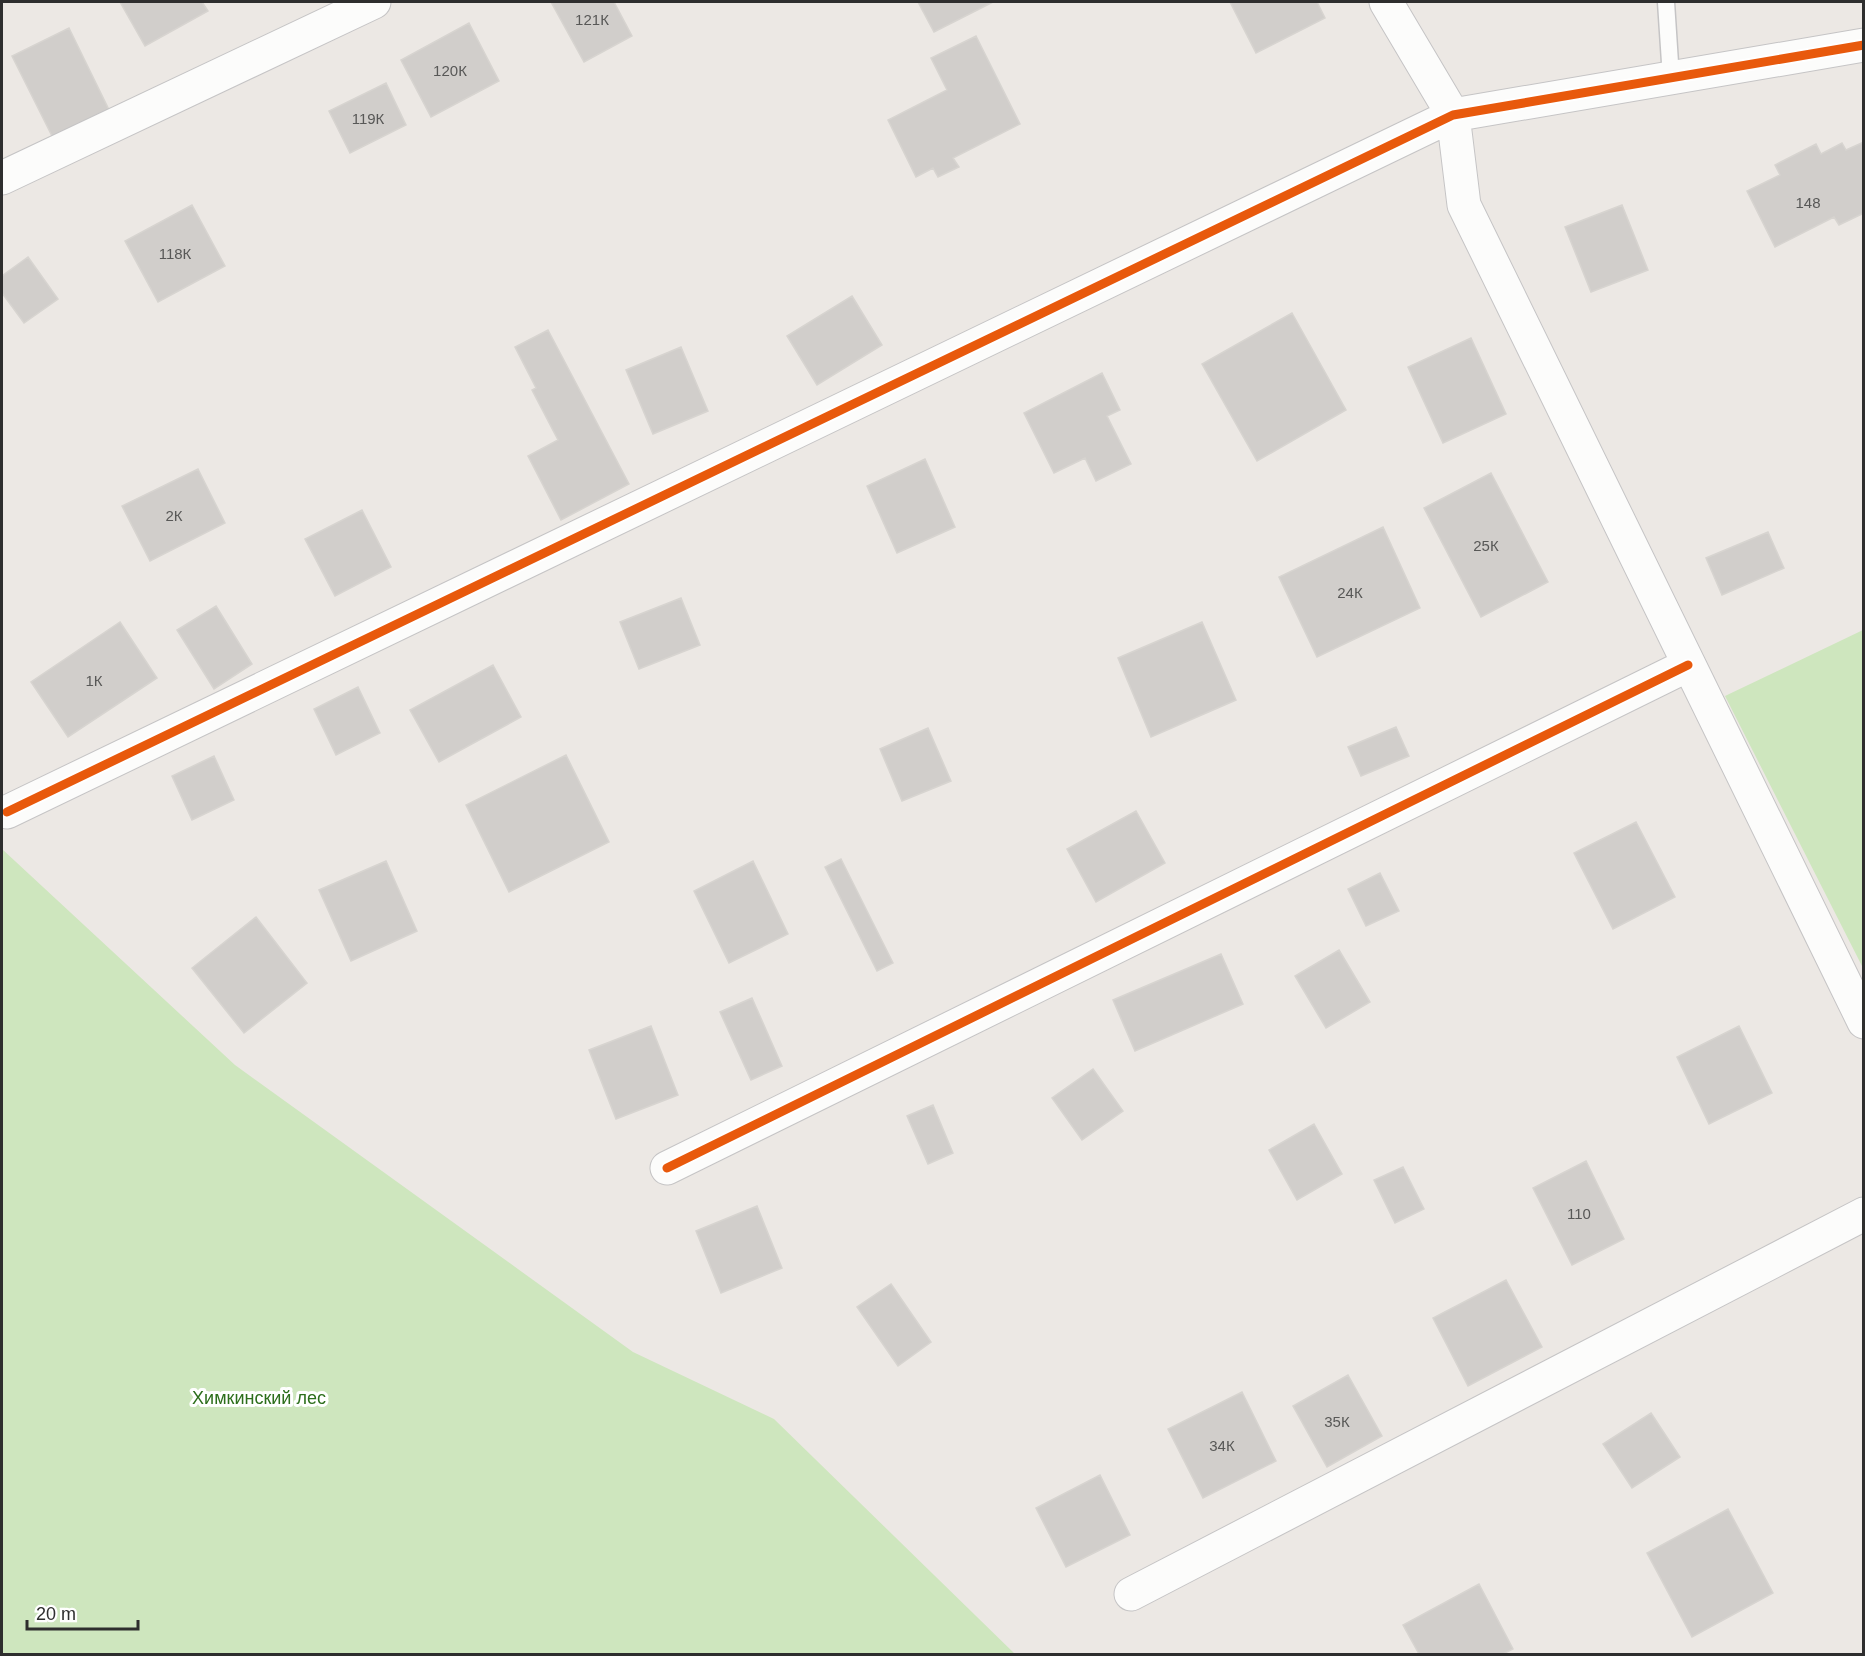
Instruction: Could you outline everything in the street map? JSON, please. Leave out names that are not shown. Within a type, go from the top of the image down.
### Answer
[{"type":"street","points":[[2,178],[374,2]]},
{"type":"street","points":[[1386,2],[1454,115],[1464,205],[1863,1022]]},
{"type":"street","points":[[7,812],[1454,115],[1863,45]]},
{"type":"street","points":[[667,1168],[1688,665]]},
{"type":"street","points":[[1131,1594],[1863,1214]]},
{"type":"lane","points":[[1666,2],[1671,78]]},
{"type":"green space","points":[[1863,630],[1863,968],[1725,696]]},
{"type":"green space","name":"Химкинский лес","points":[[2,849],[235,1065],[633,1352],[774,1419],[1015,1654],[2,1654]]},
{"type":"building","points":[[120,2],[202,2],[208,11],[145,46]]},
{"type":"building","points":[[551,2],[614,2],[632,36],[584,62]]},
{"type":"building","points":[[918,2],[993,2],[934,32]]},
{"type":"building","points":[[1230,2],[1317,2],[1325,18],[1256,53]]},
{"type":"building","points":[[469,23],[499,81],[431,117],[401,60]]},
{"type":"building","points":[[69,28],[112,116],[56,144],[12,56]]},
{"type":"building","points":[[976,36],[1020,124],[953,158],[959,167],[938,177],[933,168],[916,177],[888,120],[947,90],[931,58]]},
{"type":"building","points":[[386,83],[406,125],[350,153],[329,111]]},
{"type":"building","points":[[1864,142],[1864,213],[1839,225],[1834,217],[1775,247],[1747,191],[1780,175],[1775,165],[1816,144],[1821,154],[1842,143],[1846,150]]},
{"type":"building","points":[[192,205],[225,266],[158,302],[125,241]]},
{"type":"building","points":[[1622,205],[1648,270],[1591,292],[1565,227]]},
{"type":"building","points":[[28,257],[58,299],[24,323],[2,293],[2,276]]},
{"type":"building","points":[[852,296],[882,345],[817,385],[787,336]]},
{"type":"building","points":[[1292,313],[1346,410],[1257,461],[1202,364]]},
{"type":"building","points":[[548,330],[629,484],[561,520],[528,456],[558,440],[532,390],[536,388],[515,347]]},
{"type":"building","points":[[1471,338],[1506,414],[1443,443],[1408,367]]},
{"type":"building","points":[[681,347],[708,411],[653,434],[626,370]]},
{"type":"building","points":[[1102,373],[1120,410],[1107,416],[1131,464],[1096,481],[1085,458],[1054,473],[1024,413]]},
{"type":"building","points":[[925,459],[955,527],[897,553],[867,486]]},
{"type":"building","points":[[198,469],[225,523],[150,561],[122,506]]},
{"type":"building","points":[[1491,473],[1548,582],[1481,617],[1424,508]]},
{"type":"building","points":[[362,510],[391,567],[335,596],[305,539]]},
{"type":"building","points":[[1383,527],[1420,608],[1317,657],[1279,577]]},
{"type":"building","points":[[1768,532],[1784,568],[1722,595],[1706,558]]},
{"type":"building","points":[[681,598],[700,645],[639,669],[620,622]]},
{"type":"building","points":[[216,606],[252,664],[214,689],[177,630]]},
{"type":"building","points":[[120,622],[157,678],[68,737],[31,682]]},
{"type":"building","points":[[1202,622],[1236,700],[1151,737],[1118,658]]},
{"type":"building","points":[[493,665],[521,717],[439,762],[410,710]]},
{"type":"building","points":[[358,687],[380,733],[336,755],[314,709]]},
{"type":"building","points":[[1396,727],[1409,756],[1361,776],[1348,747]]},
{"type":"building","points":[[928,728],[951,781],[902,801],[880,749]]},
{"type":"building","points":[[566,755],[609,842],[509,892],[466,805]]},
{"type":"building","points":[[214,756],[234,800],[192,820],[172,776]]},
{"type":"building","points":[[1136,811],[1165,863],[1096,902],[1067,849]]},
{"type":"building","points":[[1636,822],[1675,897],[1613,929],[1574,853]]},
{"type":"building","points":[[841,859],[893,963],[877,971],[825,867]]},
{"type":"building","points":[[386,861],[417,931],[351,961],[319,890]]},
{"type":"building","points":[[753,861],[788,934],[729,963],[694,891]]},
{"type":"building","points":[[1380,873],[1399,911],[1366,926],[1348,889]]},
{"type":"building","points":[[256,917],[307,983],[244,1033],[192,968]]},
{"type":"building","points":[[1339,950],[1370,1002],[1326,1028],[1295,976]]},
{"type":"building","points":[[1221,954],[1243,1004],[1135,1051],[1113,1000]]},
{"type":"building","points":[[752,998],[782,1066],[751,1080],[720,1012]]},
{"type":"building","points":[[651,1026],[678,1095],[616,1119],[589,1050]]},
{"type":"building","points":[[1739,1026],[1772,1093],[1709,1124],[1677,1057]]},
{"type":"building","points":[[1093,1069],[1123,1111],[1082,1140],[1052,1098]]},
{"type":"building","points":[[933,1105],[953,1153],[928,1164],[907,1116]]},
{"type":"building","points":[[1314,1124],[1342,1174],[1297,1200],[1269,1150]]},
{"type":"building","points":[[1586,1161],[1624,1239],[1572,1265],[1533,1188]]},
{"type":"building","points":[[1403,1167],[1424,1209],[1395,1223],[1374,1180]]},
{"type":"building","points":[[757,1206],[782,1268],[721,1293],[696,1231]]},
{"type":"building","points":[[1506,1280],[1542,1347],[1468,1386],[1433,1318]]},
{"type":"building","points":[[891,1284],[931,1342],[898,1366],[857,1307]]},
{"type":"building","points":[[1348,1375],[1382,1436],[1327,1467],[1293,1406]]},
{"type":"building","points":[[1242,1392],[1276,1461],[1203,1498],[1168,1429]]},
{"type":"building","points":[[1651,1413],[1680,1457],[1632,1488],[1603,1444]]},
{"type":"building","points":[[1100,1475],[1130,1535],[1066,1567],[1036,1508]]},
{"type":"building","points":[[1728,1509],[1773,1593],[1692,1637],[1647,1553]]},
{"type":"building","points":[[1479,1584],[1513,1649],[1503,1654],[1419,1654],[1403,1625]]},
{"type":"cycle path","points":[[7,812],[1453,115],[1864,45]]},
{"type":"cycle path","points":[[667,1168],[1688,665]]}]
